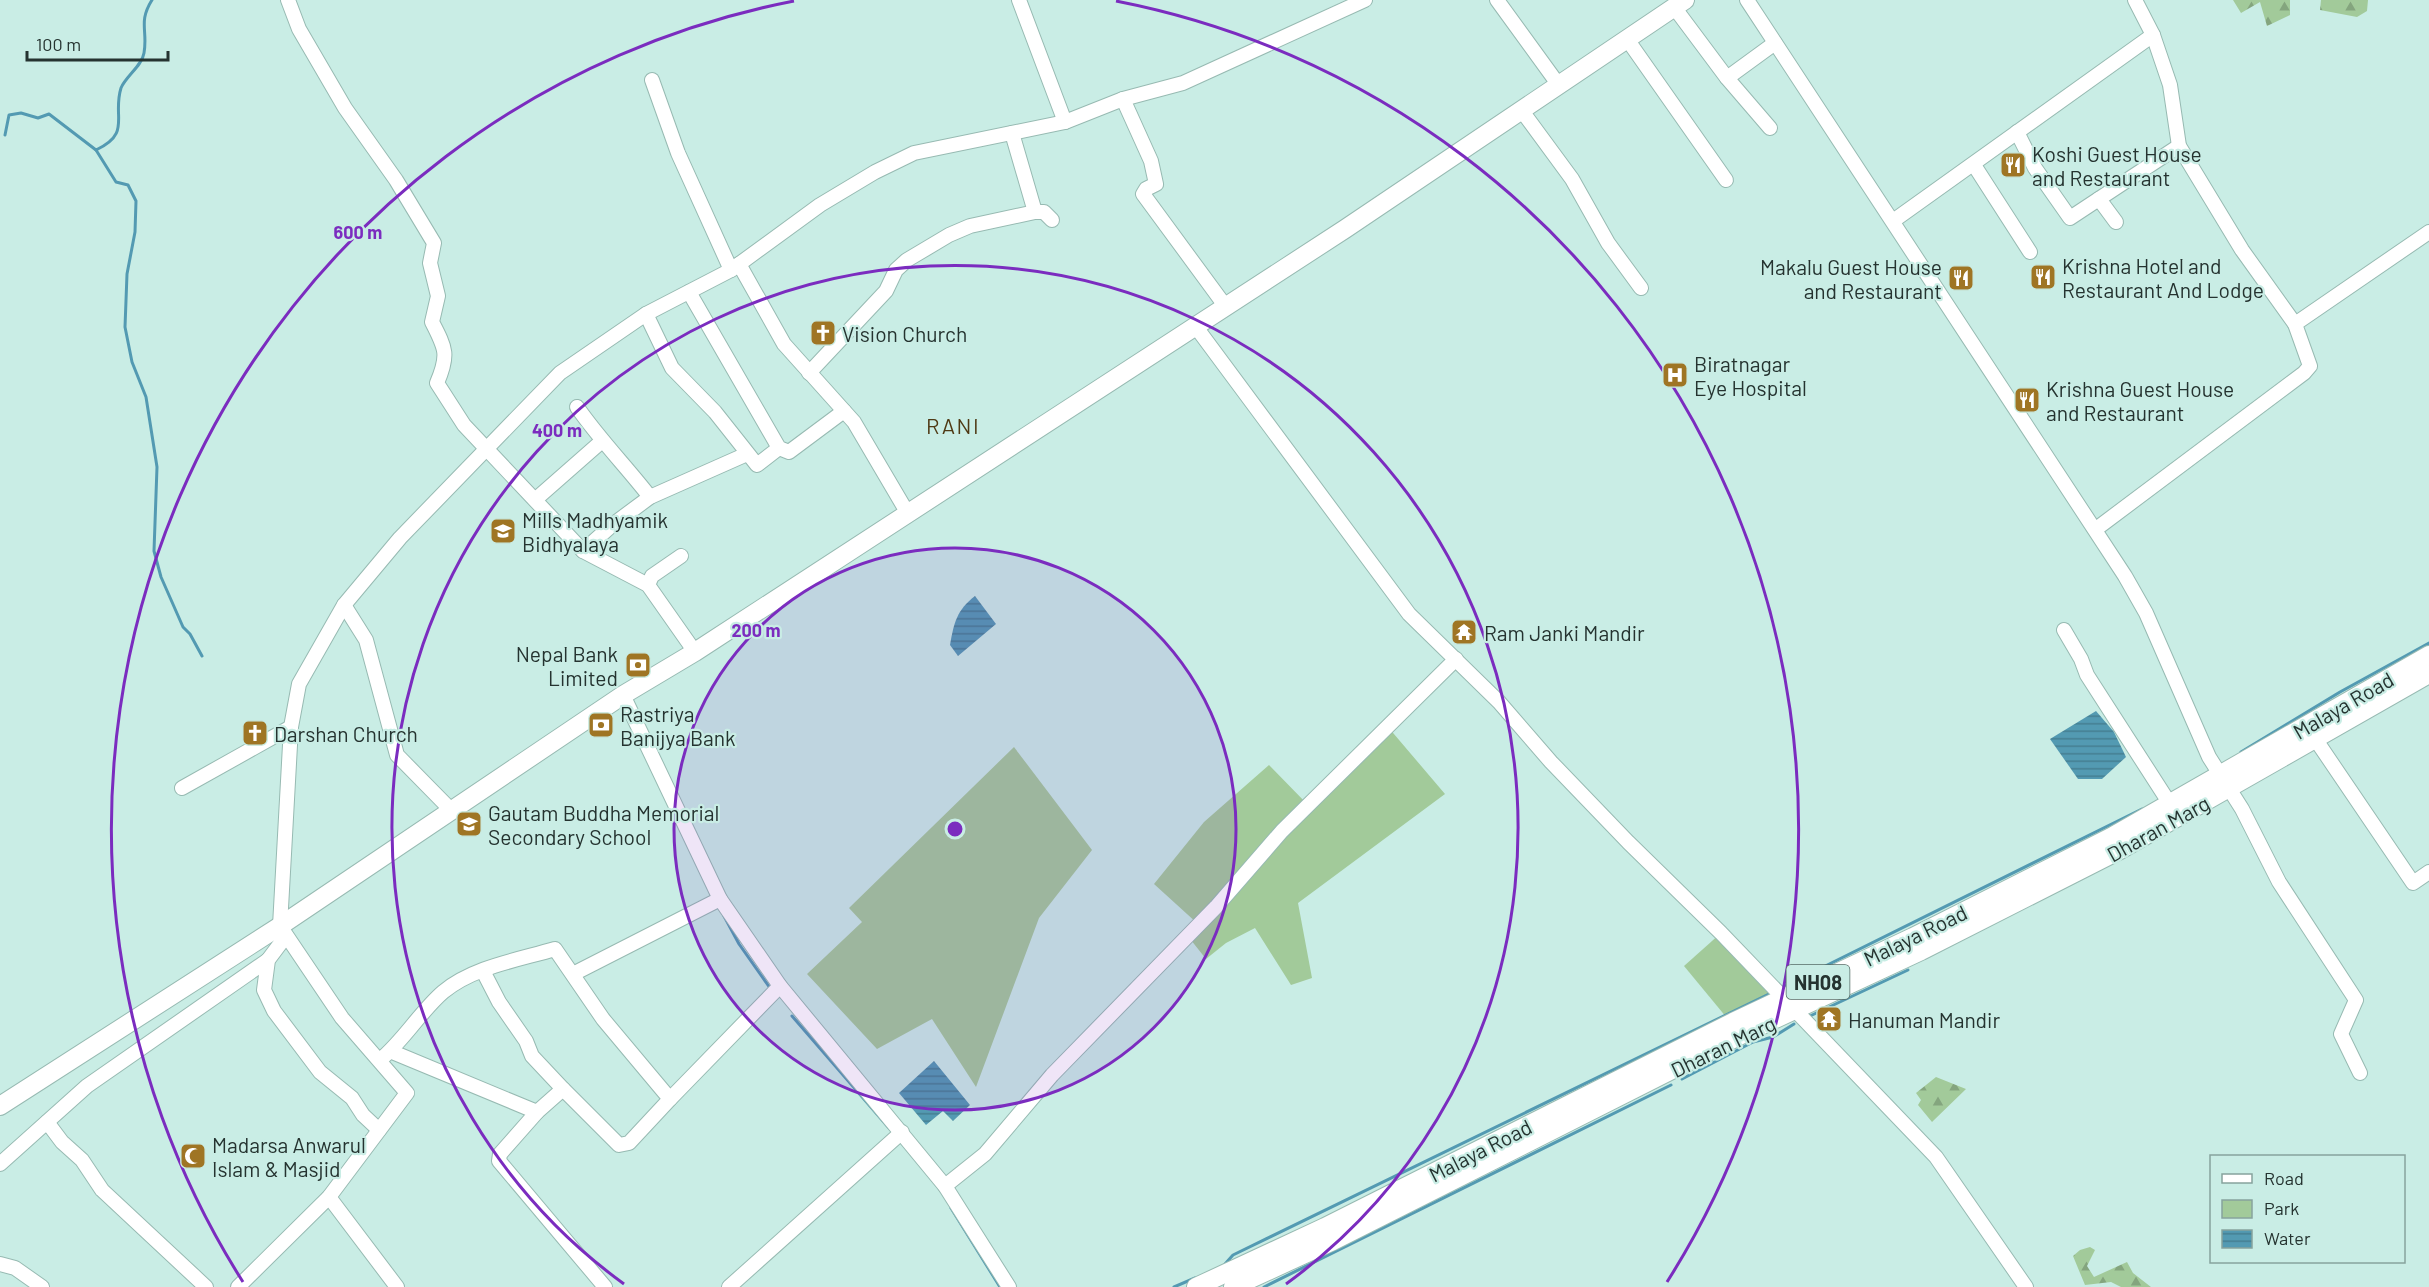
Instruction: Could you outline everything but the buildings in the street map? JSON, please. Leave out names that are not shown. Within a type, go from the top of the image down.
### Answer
[{"type":"main road","points":[[0,1106],[283,931],[452,811],[624,695],[695,652],[907,512],[1196,327],[1522,111],[1558,84],[1680,3]]},
{"type":"main road","name":"Malaya Road","points":[[2089,857],[2169,804],[2225,782],[2429,655]]},
{"type":"main road","name":"Dharan Marg","points":[[1233,1287],[1333,1241],[1584,1107],[1789,1004],[1921,951],[2225,782],[2316,740],[2429,674]]},
{"type":"main road","name":"Malaya Road","points":[[1196,1287],[1584,1107]]},
{"type":"street","points":[[288,0],[299,29],[345,108],[396,180],[434,243],[430,263],[438,296],[432,322],[444,346],[446,362],[437,383],[464,425],[583,551],[648,585],[695,652]]},
{"type":"street","points":[[1020,0],[1065,122]]},
{"type":"street","points":[[379,1130],[363,1115],[352,1098],[320,1072],[274,1011],[264,990],[268,960],[283,931],[291,727],[299,684],[344,605],[400,538],[486,446],[560,373],[646,314],[735,267],[820,205],[875,171],[914,153],[1065,122],[1123,99],[1183,83],[1365,0]]},
{"type":"street","points":[[1497,0],[1558,84]]},
{"type":"street","points":[[1747,0],[2096,529],[2146,613],[2209,757],[2279,882],[2356,1000],[2341,1034],[2361,1073]]},
{"type":"street","points":[[2096,529],[2304,373],[2310,366],[2295,324],[2242,250],[2179,146],[2170,85],[2153,35],[2135,0]]},
{"type":"street","points":[[1680,3],[1727,78],[1770,128]]},
{"type":"street","points":[[1893,221],[2153,35]]},
{"type":"street","points":[[1627,39],[1726,180]]},
{"type":"street","points":[[1727,78],[1775,43]]},
{"type":"street","points":[[652,80],[678,153],[735,267],[784,344],[854,422],[907,512]]},
{"type":"street","points":[[1123,99],[1150,161],[1156,184],[1146,189],[1143,194],[1226,307]]},
{"type":"street","points":[[1522,111],[1572,179],[1608,243],[1641,288]]},
{"type":"street","points":[[1012,132],[1035,212]]},
{"type":"street","points":[[2017,132],[2035,168],[2070,218],[2179,146]]},
{"type":"street","points":[[1974,165],[2030,252]]},
{"type":"street","points":[[2099,199],[2116,222]]},
{"type":"street","points":[[808,373],[886,291],[896,270],[907,260],[949,235],[970,226],[1035,212],[1044,212],[1052,220]]},
{"type":"street","points":[[2295,324],[2429,232]]},
{"type":"street","points":[[689,292],[779,448],[789,452],[844,411]]},
{"type":"street","points":[[646,314],[672,368],[715,412],[757,465],[779,448]]},
{"type":"street","points":[[1196,327],[1409,614],[1499,702],[1628,842],[1789,1004],[1936,1157],[2026,1287]]},
{"type":"street","points":[[577,407],[602,441],[650,497]]},
{"type":"street","points":[[536,499],[602,441]]},
{"type":"street","points":[[583,551],[611,526],[650,497],[747,454]]},
{"type":"street","points":[[648,585],[652,576],[681,556]]},
{"type":"street","points":[[344,605],[366,640],[397,755],[452,811]]},
{"type":"street","points":[[2064,630],[2081,659],[2087,675],[2169,804]]},
{"type":"street","points":[[945,1185],[985,1154],[1053,1075],[1216,907],[1282,831],[1456,659]]},
{"type":"street","points":[[624,695],[720,898],[780,986],[945,1185],[1009,1287]]},
{"type":"street","points":[[182,788],[291,727]]},
{"type":"street","points":[[2316,740],[2413,883],[2429,872]]},
{"type":"street","points":[[573,974],[720,898]]},
{"type":"street","points":[[238,1287],[329,1197],[407,1093],[385,1056],[342,1018],[283,931]]},
{"type":"street","points":[[385,1056],[422,1013],[445,991],[463,979],[555,949],[603,1019],[670,1099]]},
{"type":"street","points":[[0,1164],[93,1082],[268,960]]},
{"type":"street","points":[[483,971],[499,1002],[526,1041],[532,1056],[619,1145],[629,1143],[780,986]]},
{"type":"street","points":[[385,1056],[537,1112]]},
{"type":"street","points":[[563,1089],[537,1112],[500,1154],[499,1161],[605,1287]]},
{"type":"street","points":[[47,1122],[62,1142],[82,1160],[102,1190],[206,1287]]},
{"type":"street","points":[[738,1284],[902,1132]]},
{"type":"street","points":[[329,1197],[397,1287]]},
{"type":"street","points":[[0,1264],[15,1268],[42,1287]]},
{"type":"green space","points":[[2233,0],[2290,0],[2290,15],[2267,26],[2260,2],[2241,13]]},
{"type":"green space","points":[[2321,0],[2368,0],[2367,11],[2357,17],[2320,10]]},
{"type":"green space","points":[[1388,727],[1445,794],[1298,903],[1312,978],[1291,985],[1255,928],[1226,943],[1206,959],[1187,935],[1198,924],[1154,884],[1204,822],[1269,765],[1309,806]]},
{"type":"green space","points":[[1014,747],[1092,850],[1039,918],[976,1087],[932,1019],[877,1049],[807,974],[862,922],[849,908]]},
{"type":"green space","points":[[1721,933],[1783,998],[1741,1035],[1684,966]]},
{"type":"green space","points":[[1936,1077],[1966,1089],[1932,1122],[1918,1105],[1921,1100],[1916,1093]]},
{"type":"green space","points":[[2090,1247],[2095,1250],[2087,1266],[2094,1277],[2127,1262],[2133,1273],[2151,1287],[2121,1287],[2111,1282],[2085,1285],[2073,1256],[2080,1250]]},
{"type":"water","points":[[975,596],[996,624],[958,656],[950,645],[953,630],[960,612]]},
{"type":"water","points":[[2096,711],[2114,732],[2126,757],[2102,779],[2078,779],[2050,739]]},
{"type":"water","points":[[934,1061],[970,1105],[953,1121],[943,1111],[926,1125],[899,1093]]},
{"type":"waterway","points":[[5,135],[9,115],[21,113],[38,118],[49,114],[96,150],[107,144],[114,137],[119,124],[121,88],[143,58],[145,14],[152,0]]},
{"type":"waterway","points":[[96,150],[116,182],[128,185],[136,201],[135,232],[127,274],[125,327],[132,362],[146,397],[157,467],[154,551],[161,577],[183,627],[190,634],[202,656]]},
{"type":"waterway","points":[[2241,752],[2340,692],[2429,643]]},
{"type":"waterway","points":[[1783,987],[2142,809]]},
{"type":"waterway","points":[[724,916],[739,944],[770,988]]},
{"type":"waterway","points":[[1810,1016],[1908,970]]},
{"type":"waterway","points":[[1225,1264],[1233,1255],[1771,993]]},
{"type":"waterway","points":[[792,1016],[889,1128]]},
{"type":"waterway","points":[[1682,1079],[1753,1042],[1773,1037],[1794,1024]]},
{"type":"waterway","points":[[1264,1287],[1671,1085]]},
{"type":"waterway","points":[[951,1208],[1000,1287]]},
{"type":"waterway","points":[[1174,1287],[1195,1278]]},
{"type":"place","name":"Koshi Guest House and Restaurant","points":[[2013,165]]},
{"type":"place","name":"Krishna Hotel and Restaurant And Lodge","points":[[2043,277]]},
{"type":"place","name":"Makalu Guest House and Restaurant","points":[[1961,278]]},
{"type":"place","name":"Vision Church","points":[[823,333]]},
{"type":"place","name":"Biratnagar Eye Hospital","points":[[1675,375]]},
{"type":"place","name":"Krishna Guest House and Restaurant","points":[[2027,400]]},
{"type":"place","name":"Mills Madhyamik Bidhyalaya","points":[[503,531]]},
{"type":"place","name":"Ram Janki Mandir","points":[[1464,632]]},
{"type":"place","name":"Nepal Bank Limited","points":[[638,665]]},
{"type":"place","name":"Rastriya Banijya Bank","points":[[601,725]]},
{"type":"place","name":"Darshan Church","points":[[255,733]]},
{"type":"place","name":"Gautam Buddha Memorial Secondary School","points":[[469,824]]},
{"type":"place","name":"Hanuman Mandir","points":[[1829,1019]]},
{"type":"place","name":"Madarsa Anwarul Islam & Masjid","points":[[193,1156]]},
{"type":"district","name":"RANI","points":[[953,425]]}]
